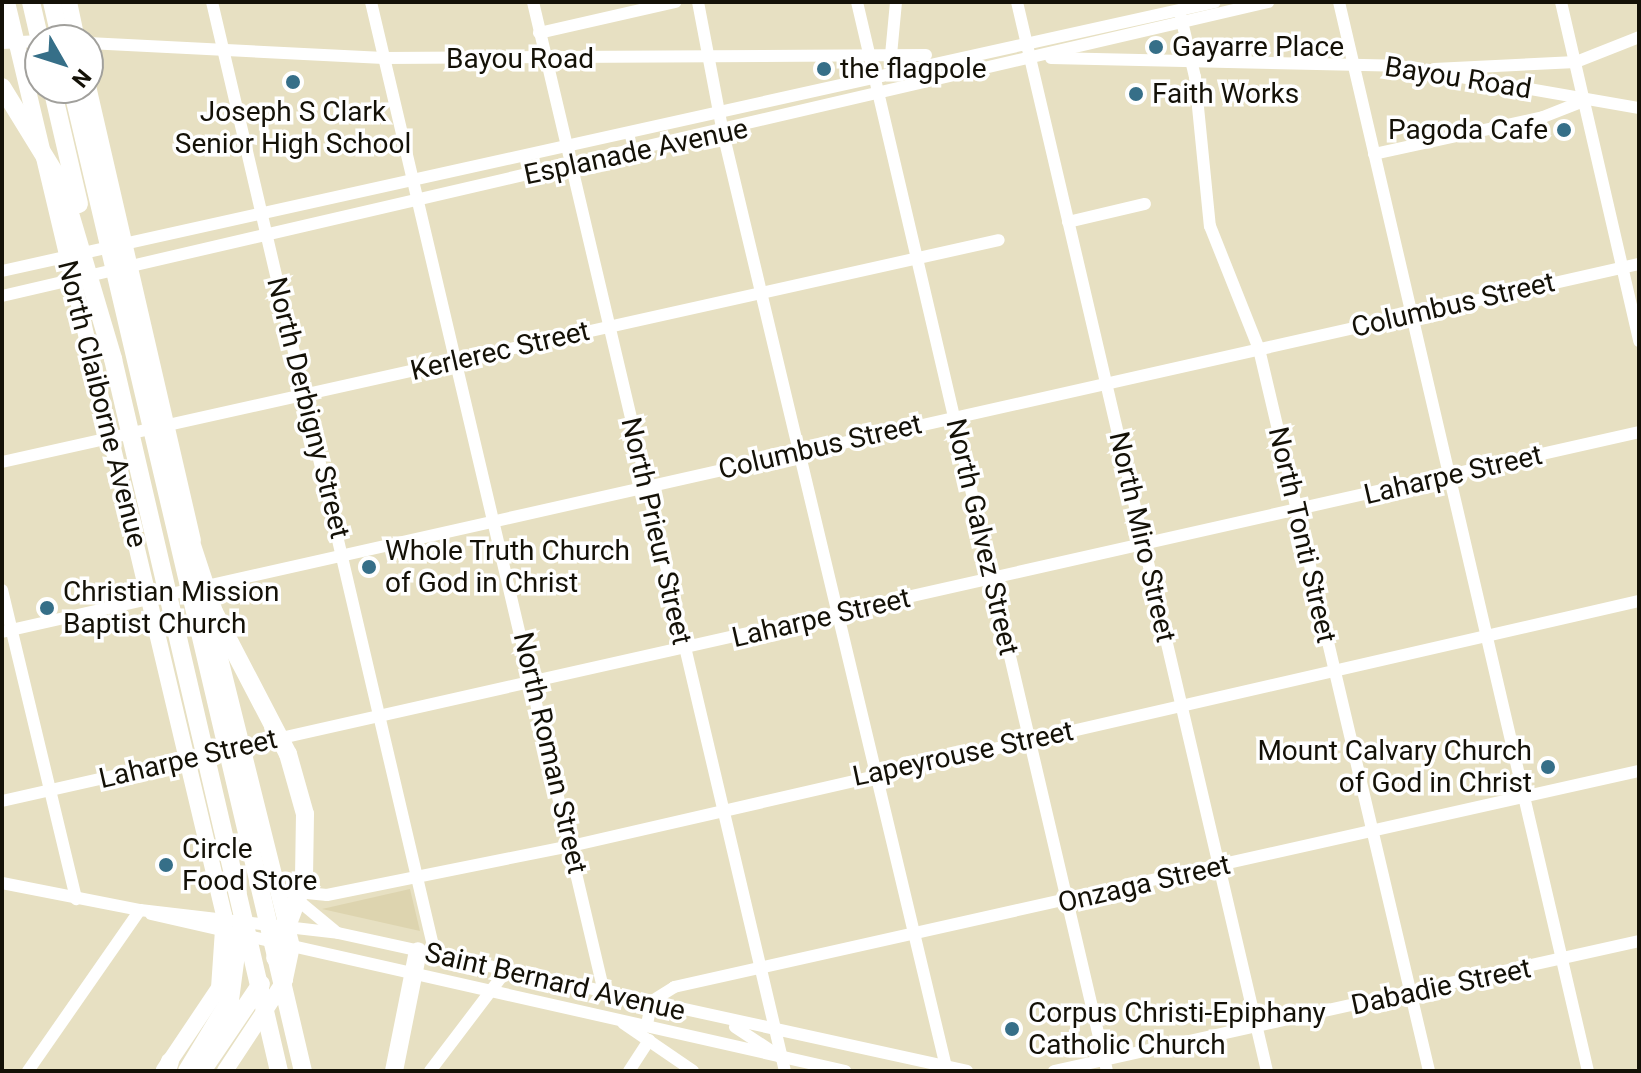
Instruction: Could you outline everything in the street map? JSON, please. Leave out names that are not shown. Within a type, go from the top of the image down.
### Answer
[{"type":"highway","points":[[31,2],[36,24]]},
{"type":"highway","points":[[52,2],[57,24]]},
{"type":"highway","points":[[2,10],[9,42]]},
{"type":"highway","points":[[2,87],[61,183],[113,359]]},
{"type":"highway","points":[[56,104],[279,1071]]},
{"type":"highway","points":[[76,104],[303,1071]]},
{"type":"highway","points":[[150,410],[214,612],[288,754],[308,834],[304,881],[285,937],[202,1071]]},
{"type":"highway","points":[[187,1071],[230,1000],[240,897]]},
{"type":"highway","points":[[394,1071],[414,972],[426,953]]},
{"type":"main road","name":"North Claiborne Avenue","points":[[7,2],[9,42],[150,597],[227,935],[219,988],[166,1068]]},
{"type":"main road","points":[[69,2],[74,24]]},
{"type":"main road","name":"North Claiborne Avenue","points":[[92,104],[170,423],[202,585],[292,946],[285,980],[225,1071]]},
{"type":"main road","points":[[100,276],[126,244]]},
{"type":"main road","points":[[71,282],[95,251]]},
{"type":"street","name":"North Derbigny Street","points":[[212,2],[417,877],[426,953]]},
{"type":"street","name":"North Roman Street","points":[[371,2],[534,683],[604,992]]},
{"type":"street","name":"North Prieur Street","points":[[533,2],[783,1065]]},
{"type":"street","points":[[539,33],[676,2]]},
{"type":"street","points":[[698,2],[723,133],[842,614],[874,773],[947,1069]]},
{"type":"street","name":"North Galvez Street","points":[[857,2],[1106,1066]]},
{"type":"street","points":[[891,55],[896,2]]},
{"type":"street","name":"North Miro Street","points":[[1017,2],[1033,59],[1068,222],[1267,1071]]},
{"type":"street","name":"Esplanade Avenue","points":[[2,271],[953,55],[1027,44],[1215,2]]},
{"type":"street","name":"Esplanade Avenue","points":[[2,296],[100,276],[570,165],[723,133],[1033,59],[1180,11],[1268,2]]},
{"type":"street","points":[[1339,2],[1588,1071]]},
{"type":"street","points":[[1561,2],[1639,341]]},
{"type":"street","name":"North Tonti Street","points":[[1180,11],[1192,64],[1210,226],[1259,349],[1429,1071]]},
{"type":"street","points":[[1427,70],[1460,63],[1576,62],[1639,37]]},
{"type":"street","name":"Bayou Road","points":[[104,44],[384,58],[953,55]]},
{"type":"street","name":"Bayou Road","points":[[1033,59],[1192,64],[1353,62],[1427,70],[1586,100],[1637,105]]},
{"type":"street","points":[[1374,154],[1543,117],[1586,100]]},
{"type":"street","points":[[1068,222],[1145,204]]},
{"type":"street","name":"Kerlerec Street","points":[[2,462],[170,423],[303,398],[607,326],[762,296],[999,240]]},
{"type":"street","name":"Columbus Street","points":[[6,631],[1639,264]]},
{"type":"street","name":"Laharpe Street","points":[[2,801],[188,755],[379,718],[1639,432]]},
{"type":"street","points":[[2,590],[6,631],[76,899]]},
{"type":"street","name":"Lapeyrouse Street","points":[[287,891],[327,895],[571,846],[874,773],[1334,673],[1639,601]]},
{"type":"street","name":"Onzaga Street","points":[[652,1001],[674,987],[760,966],[1068,902],[1639,771]]},
{"type":"street","points":[[269,861],[287,891],[338,933]]},
{"type":"street","name":"Saint Bernard Avenue","points":[[2,883],[140,910],[227,935],[292,946],[647,1024],[783,1065],[845,1071]]},
{"type":"street","points":[[28,1071],[140,910]]},
{"type":"street","name":"Saint Bernard Avenue","points":[[140,910],[224,915],[338,933],[967,1071]]},
{"type":"street","name":"Dabadie Street","points":[[1054,1071],[1106,1066],[1257,1028],[1639,941]]},
{"type":"street","points":[[430,1071],[506,971]]},
{"type":"street","points":[[647,1024],[652,1001]]},
{"type":"street","points":[[702,1015],[759,1037],[783,1065]]},
{"type":"street","points":[[617,1018],[693,1071]]},
{"type":"street","points":[[629,1071],[649,1040]]},
{"type":"shaded area","points":[[410,889],[420,931],[322,909]]},
{"type":"place","name":"Gayarre Place","points":[[1156,47]]},
{"type":"place","name":"the flagpole","points":[[824,69]]},
{"type":"place","name":"Joseph S Clark Senior High School","points":[[293,82]]},
{"type":"place","name":"Faith Works","points":[[1136,94]]},
{"type":"place","name":"Pagoda Cafe","points":[[1564,130]]},
{"type":"place","name":"Whole Truth Church of God in Christ","points":[[369,567]]},
{"type":"place","name":"Christian Mission Baptist Church","points":[[47,608]]},
{"type":"place","name":"Mount Calvary Church of God in Christ","points":[[1548,767]]},
{"type":"place","name":"Circle Food Store","points":[[166,865]]},
{"type":"place","name":"Corpus Christi-Epiphany Catholic Church","points":[[1012,1029]]}]
